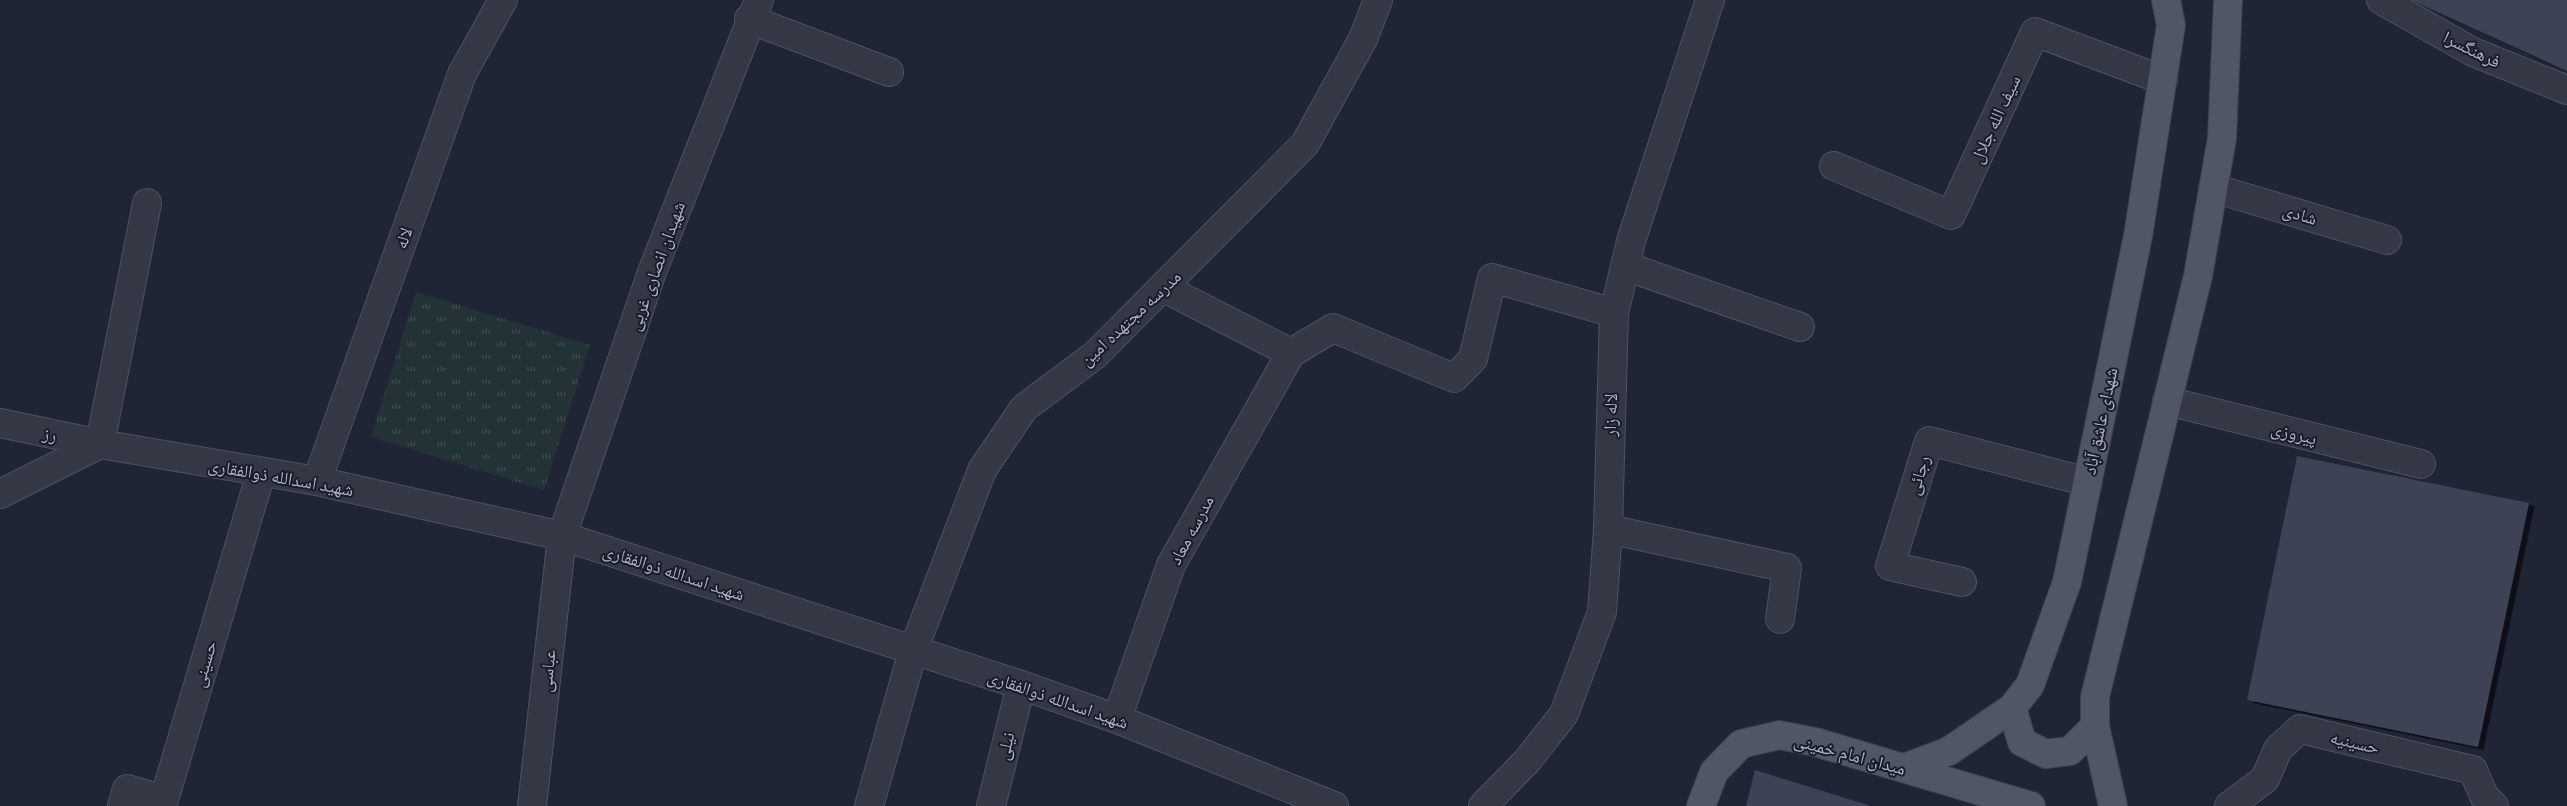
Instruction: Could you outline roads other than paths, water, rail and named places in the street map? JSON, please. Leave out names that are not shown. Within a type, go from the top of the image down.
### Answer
[{"type":"main road","name":"شهدای عاشق آباد","points":[[1904,768],[1949,751],[2012,708],[2030,685],[2066,582],[2138,236],[2171,25],[2166,0]]},
{"type":"main road","points":[[2114,806],[2095,726],[2095,697],[2198,276],[2222,138],[2228,0]]},
{"type":"main road","points":[[2012,708],[2022,742],[2046,754],[2070,752],[2095,726]]},
{"type":"main road","name":"میدان امام خمینی","points":[[1702,806],[1714,772],[1741,744],[1778,735],[1815,742],[2031,806]]},
{"type":"street","name":"لاله","points":[[317,481],[462,74],[503,0]]},
{"type":"street","name":"مدرسه مجتهده امین","points":[[869,806],[914,651],[982,470],[1024,408],[1096,355],[1305,144],[1363,39],[1378,0]]},
{"type":"street","name":"لاله زار","points":[[1483,806],[1527,761],[1564,714],[1602,612],[1608,529],[1614,313],[1631,241],[1710,0]]},
{"type":"street","name":"فرهنگسرا","points":[[2381,0],[2473,52],[2567,90]]},
{"type":"street","points":[[754,10],[889,72]]},
{"type":"street","name":"شهیدان انصاری غربی","points":[[562,536],[652,272],[754,10]]},
{"type":"street","name":"سیف الله جلال","points":[[1834,166],[1951,216],[2035,32],[2163,80]]},
{"type":"street","name":"شادی","points":[[2213,188],[2386,240]]},
{"type":"street","points":[[0,494],[100,444],[148,203]]},
{"type":"street","points":[[1625,266],[1800,327]]},
{"type":"street","points":[[1164,288],[1291,353],[1333,328],[1454,378],[1473,359],[1492,278],[1614,313]]},
{"type":"street","name":"مدرسه معاد","points":[[1117,719],[1171,565],[1291,353]]},
{"type":"street","name":"پیروزی","points":[[2167,402],[2421,464]]},
{"type":"street","name":"رز","points":[[0,423],[100,444]]},
{"type":"street","name":"رجائی","points":[[1962,582],[1890,566],[1929,440],[2088,482]]},
{"type":"street","name":"شهید اسدالله ذوالفقاری","points":[[100,444],[261,473],[317,481],[562,536],[1021,685],[1117,719],[1334,806]]},
{"type":"street","name":"حسینی","points":[[122,806],[127,789],[164,800],[261,473]]},
{"type":"street","points":[[1608,529],[1787,568],[1780,619]]},
{"type":"street","name":"عباسی","points":[[532,806],[562,536]]},
{"type":"street","name":"نیلی","points":[[991,806],[1021,685]]},
{"type":"street","name":"حسینیه","points":[[2229,806],[2265,779],[2278,750],[2300,729],[2473,770],[2484,796],[2494,806]]}]
